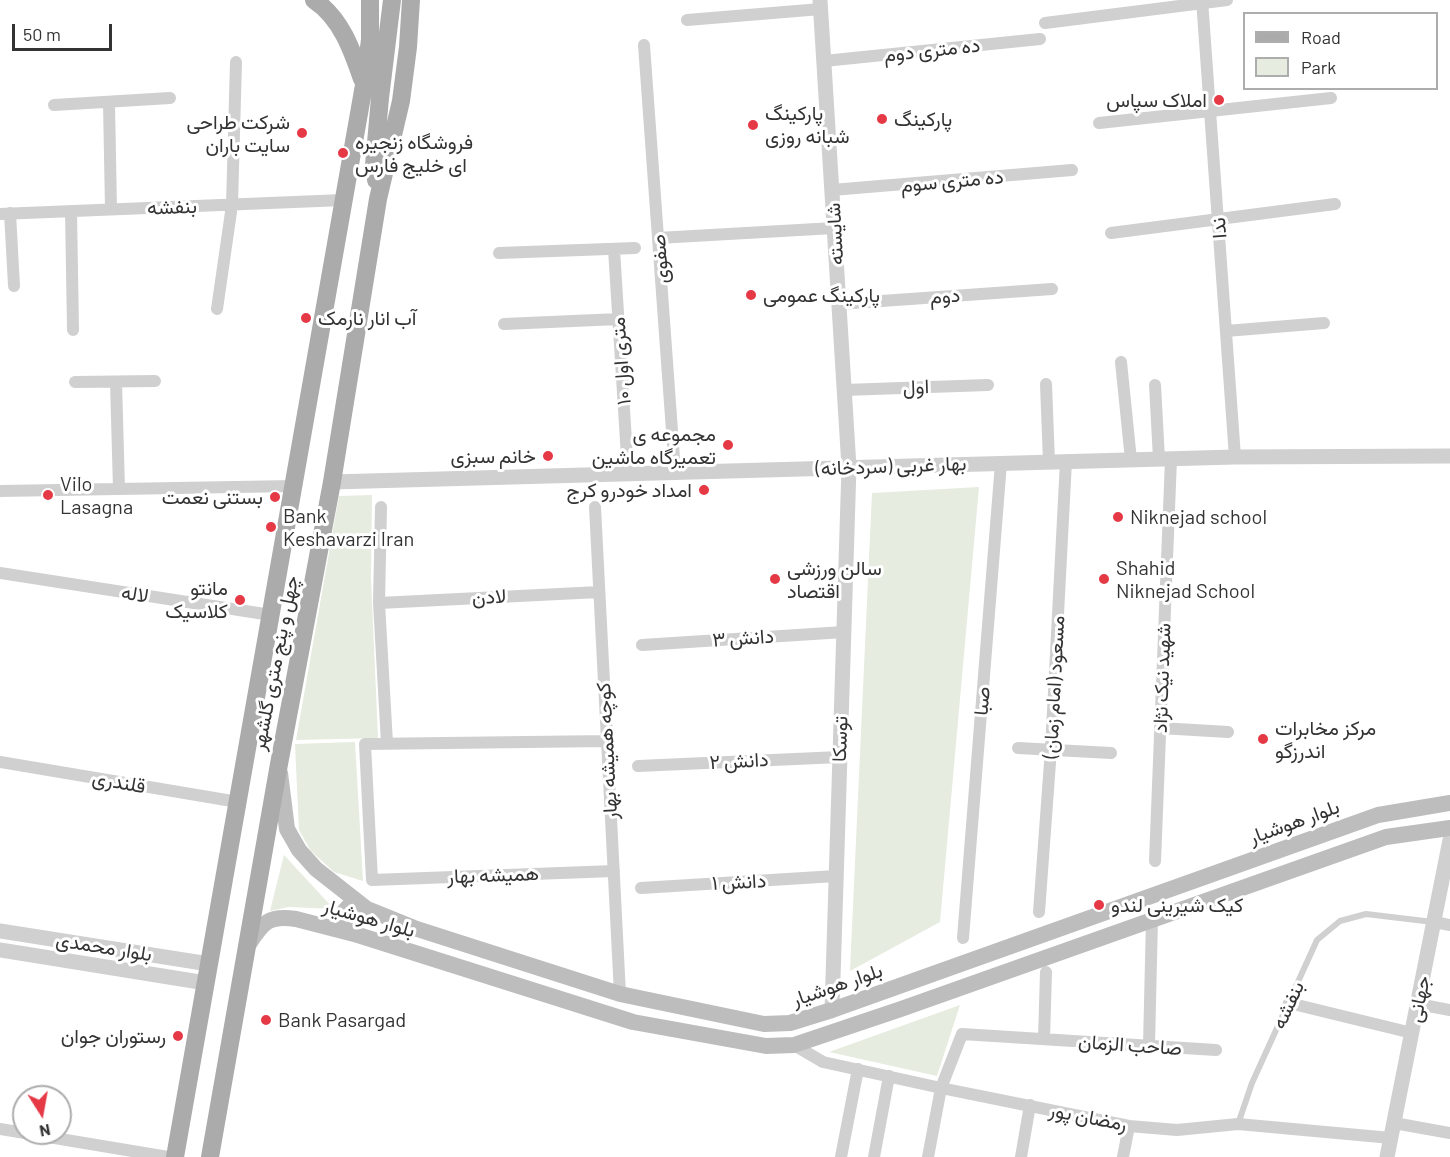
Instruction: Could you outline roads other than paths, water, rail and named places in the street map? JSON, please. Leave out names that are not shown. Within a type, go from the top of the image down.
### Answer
[{"type":"main road","points":[[315,0],[344,33],[364,85]]},
{"type":"main road","name":"چهل و پنج متری گلشهر","points":[[175,1157],[364,85],[370,40],[370,0]]},
{"type":"main road","points":[[378,199],[374,165],[392,0]]},
{"type":"main road","name":"چهل و پنج متری گلشهر","points":[[210,1157],[279,764],[332,482],[378,199],[401,101],[411,0]]},
{"type":"main road","name":"بلوار هوشیار","points":[[279,764],[287,829],[299,850],[316,869],[368,909],[414,928],[620,994],[764,1024],[790,1023],[832,1010],[1378,815],[1450,803]]},
{"type":"main road","name":"بلوار هوشیار","points":[[249,944],[267,920],[285,918],[358,936],[633,1022],[766,1046],[794,1045],[901,1010],[1386,837],[1450,828]]},
{"type":"main road","points":[[1205,877],[1203,889],[1210,899]]},
{"type":"main road","points":[[1158,893],[1168,900],[1159,917]]},
{"type":"main road","points":[[358,936],[344,924],[342,914],[348,907],[368,909]]},
{"type":"street","points":[[1045,22],[1202,1],[1227,0]]},
{"type":"street","name":"ندا","points":[[1202,1],[1235,457]]},
{"type":"street","points":[[687,20],[821,5]]},
{"type":"street","name":"شایسته","points":[[821,5],[849,467]]},
{"type":"street","name":"ده متری دوم","points":[[824,61],[1040,39]]},
{"type":"street","name":"صفوی","points":[[644,45],[675,472]]},
{"type":"street","points":[[217,309],[232,205],[236,62]]},
{"type":"street","points":[[54,105],[170,98]]},
{"type":"street","points":[[1099,123],[1331,98]]},
{"type":"street","points":[[109,103],[111,209]]},
{"type":"street","name":"ده متری سوم","points":[[832,190],[1072,170]]},
{"type":"street","name":"بنفشه","points":[[5,213],[343,200]]},
{"type":"street","points":[[1111,233],[1335,204]]},
{"type":"street","points":[[71,211],[73,330]]},
{"type":"street","points":[[5,213],[14,286]]},
{"type":"street","points":[[658,238],[834,228]]},
{"type":"street","points":[[499,253],[635,248]]},
{"type":"street","name":"۱۰ متری اول","points":[[614,249],[628,473]]},
{"type":"street","name":"دوم","points":[[839,304],[1052,289]]},
{"type":"street","points":[[504,324],[619,319]]},
{"type":"street","points":[[1226,332],[1324,323]]},
{"type":"street","points":[[1121,362],[1131,460]]},
{"type":"street","points":[[75,382],[155,381]]},
{"type":"street","points":[[116,382],[119,489]]},
{"type":"street","points":[[1046,384],[1049,462]]},
{"type":"street","name":"اول","points":[[844,390],[987,385]]},
{"type":"street","name":"شهید نیک نژاد","points":[[1155,385],[1165,459],[1155,861]]},
{"type":"street","name":"بهار غربی (سردخانه)","points":[[332,482],[1235,457],[1450,456]]},
{"type":"street","name":"مسعود (امام زمان)","points":[[1039,912],[1051,749],[1066,461]]},
{"type":"street","name":"صبا","points":[[963,938],[1001,463]]},
{"type":"street","name":"توسکا","points":[[832,1010],[849,467]]},
{"type":"street","points":[[0,491],[294,486]]},
{"type":"street","points":[[381,507],[379,603],[387,743],[607,741]]},
{"type":"street","name":"کوچه همیشه بهار","points":[[595,507],[620,994]]},
{"type":"street","name":"لاله","points":[[0,573],[271,615]]},
{"type":"street","name":"لادن","points":[[379,603],[599,592]]},
{"type":"street","name":"دانش ۳","points":[[642,645],[844,632]]},
{"type":"street","points":[[1160,728],[1228,732]]},
{"type":"street","name":"همیشه بهار","points":[[387,743],[365,744],[372,880],[614,871]]},
{"type":"street","points":[[1018,748],[1111,753]]},
{"type":"street","name":"دانش ۲","points":[[638,766],[840,757]]},
{"type":"street","name":"قلندری","points":[[0,762],[238,801]]},
{"type":"street","name":"جهانی","points":[[1387,1157],[1450,845]]},
{"type":"street","name":"دانش ۱","points":[[641,888],[836,876]]},
{"type":"street","points":[[1149,1045],[1159,917]]},
{"type":"street","points":[[1434,922],[1450,925]]},
{"type":"street","name":"بلوار محمدی","points":[[0,931],[209,964]]},
{"type":"street","name":"بلوار محمدی","points":[[0,951],[206,983]]},
{"type":"street","points":[[164,977],[171,974],[175,968],[169,958]]},
{"type":"street","points":[[1044,1039],[1047,972]]},
{"type":"street","points":[[1289,1003],[1412,1033]]},
{"type":"street","points":[[1418,1004],[1450,1010]]},
{"type":"street","name":"صاحب الزمان","points":[[941,1088],[962,1034],[1216,1050]]},
{"type":"street","name":"رمضان پور","points":[[794,1045],[823,1062],[1129,1126],[1176,1131],[1238,1124],[1450,1133]]},
{"type":"street","points":[[841,1157],[858,1069]]},
{"type":"street","points":[[874,1157],[889,1076]]},
{"type":"street","points":[[928,1157],[941,1088]]},
{"type":"street","points":[[1021,1157],[1030,1105]]},
{"type":"street","points":[[1123,1157],[1129,1126]]},
{"type":"street","points":[[0,1129],[168,1157]]},
{"type":"lane","name":"بنفشه","points":[[1238,1124],[1252,1083],[1317,940],[1340,921],[1366,914],[1434,922]]},
{"type":"place","name":"املاک سپاس","points":[[1219,100]]},
{"type":"place","name":"پارکینگ","points":[[882,119]]},
{"type":"place","name":"پارکینگ شبانه روزی","points":[[753,125]]},
{"type":"place","name":"شرکت طراحی سایت باران","points":[[302,133]]},
{"type":"place","name":"فروشگاه زنجیره ای خلیج فارس","points":[[343,153]]},
{"type":"place","name":"پارکینگ عمومی","points":[[751,295]]},
{"type":"place","name":"آب انار نارمک","points":[[306,318]]},
{"type":"place","name":"مجموعه ی تعمیرگاه ماشین","points":[[728,445]]},
{"type":"place","name":"خانم سبزی","points":[[548,456]]},
{"type":"place","name":"امداد خودرو کرج","points":[[704,490]]},
{"type":"place","name":"Vilo Lasagna","points":[[48,495]]},
{"type":"place","name":"بستنی نعمت","points":[[275,497]]},
{"type":"place","name":"Niknejad school","points":[[1118,517]]},
{"type":"place","name":"Bank Keshavarzi Iran","points":[[271,527]]},
{"type":"place","name":"سالن ورزشی اقتصاد","points":[[775,579]]},
{"type":"place","name":"Shahid Niknejad School","points":[[1104,579]]},
{"type":"place","name":"مانتو کلاسیک","points":[[240,600]]},
{"type":"place","name":"مرکز مخابرات اندرزگو","points":[[1263,739]]},
{"type":"place","name":"کیک شیرینی لندو","points":[[1099,905]]},
{"type":"place","name":"Bank Pasargad","points":[[266,1020]]},
{"type":"place","name":"رستوران جوان","points":[[178,1036]]}]
